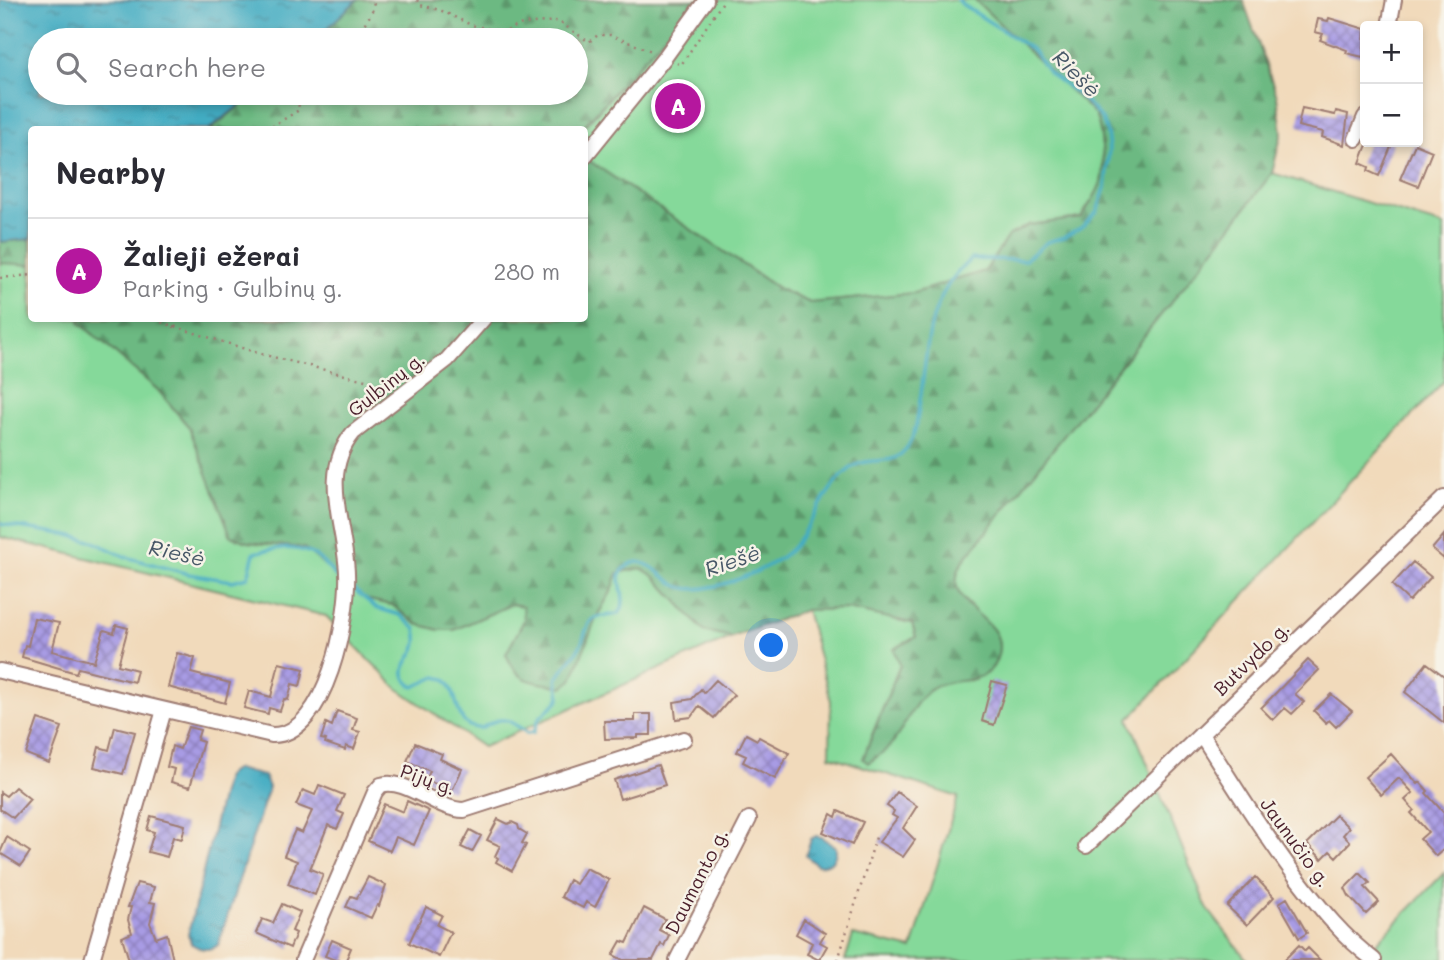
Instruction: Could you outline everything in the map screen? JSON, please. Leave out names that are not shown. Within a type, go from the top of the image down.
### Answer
[{"type":"street","points":[[588,151],[667,55],[706,0]]},
{"type":"street","points":[[1390,21],[1394,0]]},
{"type":"street","points":[[1356,139],[1360,129]]},
{"type":"street","name":"Gulbinų g.","points":[[164,710],[272,735],[291,732],[312,711],[324,688],[335,656],[343,615],[347,574],[335,478],[337,460],[343,446],[354,433],[447,360],[480,322]]},
{"type":"street","name":"Butvydo g.","points":[[1086,846],[1444,498]]},
{"type":"street","points":[[0,671],[164,710],[92,960]]},
{"type":"street","name":"Jaunučio g.","points":[[1201,734],[1266,836],[1329,919],[1353,944],[1374,960]]},
{"type":"street","name":"Pijų g.","points":[[303,960],[375,792],[381,785],[397,784],[446,807],[464,810],[684,739]]},
{"type":"street","name":"Daumanto g.","points":[[677,960],[749,819]]},
{"type":"path","points":[[360,28],[373,9],[374,0]]},
{"type":"path","points":[[417,0],[420,5],[485,28]]},
{"type":"path","points":[[588,41],[598,35],[610,35],[650,52],[667,55],[681,65],[724,0]]},
{"type":"path","points":[[512,28],[522,24],[558,21],[568,28]]},
{"type":"path","points":[[273,126],[299,110],[299,105]]},
{"type":"path","points":[[0,278],[28,275]]},
{"type":"path","points":[[158,322],[261,354],[410,391]]},
{"type":"path","points":[[174,328],[175,322]]},
{"type":"path","points":[[838,960],[877,834]]},
{"type":"green space","points":[[357,0],[694,0],[584,126],[215,126],[241,105],[588,105],[588,28],[328,28]]},
{"type":"green space","points":[[694,0],[975,0],[1095,114],[1102,148],[1101,183],[1081,218],[1029,225],[1008,236],[985,271],[914,293],[810,303],[779,289],[588,160],[588,126],[585,126]]},
{"type":"green space","points":[[975,0],[1086,0],[1107,5],[1132,0],[1243,0],[1277,96],[1282,132],[1272,173],[963,561],[957,578],[958,591],[995,632],[999,645],[996,661],[991,669],[977,678],[943,684],[927,693],[920,699],[895,740],[868,763],[863,759],[900,665],[894,649],[916,637],[912,623],[847,609],[806,610],[732,637],[704,631],[655,577],[641,568],[618,573],[596,618],[572,680],[563,687],[528,680],[516,671],[506,654],[524,620],[523,606],[512,604],[454,630],[439,630],[417,624],[392,605],[365,599],[304,548],[248,542],[231,536],[189,427],[158,390],[80,323],[588,322],[588,160],[779,289],[810,303],[914,293],[985,271],[1008,236],[1029,225],[1081,218],[1101,182],[1102,175],[1101,138],[1095,114]]},
{"type":"green space","points":[[1272,173],[1444,226],[1444,381],[1129,719],[1207,908],[1247,960],[845,960],[853,935],[912,949],[958,797],[830,756],[831,701],[806,610],[847,609],[912,623],[916,637],[900,665],[868,745],[908,716],[922,695],[953,681],[975,680],[974,610],[959,593],[956,582],[963,561]]},
{"type":"green space","points":[[28,239],[28,265],[0,263],[0,242]]},
{"type":"green space","points":[[0,263],[28,265],[28,322],[80,322],[158,390],[189,427],[232,536],[248,542],[304,548],[365,599],[392,605],[417,624],[454,630],[512,604],[524,606],[525,620],[506,654],[572,680],[596,618],[618,573],[641,568],[655,577],[704,631],[732,637],[483,747],[397,688],[326,616],[0,537]]},
{"type":"green space","points":[[1444,873],[1444,960],[1360,960]]},
{"type":"water","points":[[0,0],[357,0],[328,28],[28,28],[28,105],[240,105],[213,126],[28,126],[28,239],[0,242]]},
{"type":"water","points":[[236,769],[264,776],[269,787],[218,945],[202,949],[192,944],[188,935],[226,776]]},
{"type":"water","points":[[816,836],[836,847],[834,858],[825,865],[817,865],[806,856],[811,839]]},
{"type":"building","points":[[1329,18],[1360,27],[1360,56],[1346,53],[1347,50],[1320,40],[1323,34],[1315,32],[1318,19],[1328,21]]},
{"type":"building","points":[[1302,108],[1335,115],[1336,111],[1348,114],[1344,145],[1322,137],[1323,132],[1298,126]]},
{"type":"building","points":[[1366,147],[1391,147],[1379,176],[1360,163]]},
{"type":"building","points":[[1414,147],[1432,151],[1418,186],[1400,179]]},
{"type":"building","points":[[1444,535],[1444,559],[1432,549]]},
{"type":"building","points":[[1413,562],[1431,577],[1409,601],[1392,585]]},
{"type":"building","points":[[34,618],[59,623],[52,651],[94,662],[104,630],[114,633],[116,625],[128,628],[118,665],[137,670],[134,682],[78,668],[76,673],[22,657],[25,645],[28,646]]},
{"type":"building","points":[[177,653],[195,658],[191,673],[230,683],[225,703],[168,687]]},
{"type":"building","points":[[1308,660],[1319,670],[1295,694],[1304,702],[1292,714],[1285,708],[1273,720],[1261,708]]},
{"type":"building","points":[[279,663],[304,669],[300,686],[292,684],[288,700],[284,699],[280,711],[269,708],[268,714],[244,708],[249,691],[271,697]]},
{"type":"building","points":[[1427,663],[1444,676],[1444,723],[1405,692]]},
{"type":"building","points":[[716,680],[734,695],[714,718],[699,706],[691,717],[676,719],[674,702],[692,699],[701,689],[704,693]]},
{"type":"building","points":[[992,681],[1007,685],[994,725],[982,721]]},
{"type":"building","points":[[1331,694],[1352,711],[1336,727],[1329,720],[1326,723],[1314,711]]},
{"type":"building","points":[[337,711],[357,718],[353,730],[360,732],[354,749],[346,746],[345,750],[321,739],[326,723],[332,726]]},
{"type":"building","points":[[635,714],[651,714],[651,735],[605,739],[604,721],[635,721]]},
{"type":"building","points":[[38,719],[62,727],[49,763],[26,754]]},
{"type":"building","points":[[115,727],[135,732],[123,774],[94,767],[99,747],[109,750]]},
{"type":"building","points":[[188,727],[200,730],[197,740],[203,742],[190,787],[171,782],[174,769],[167,767],[172,746],[180,749]]},
{"type":"building","points":[[746,734],[757,740],[759,737],[789,753],[775,779],[743,762],[746,756],[737,752]]},
{"type":"building","points":[[415,743],[442,754],[440,759],[462,769],[452,791],[426,780],[430,771],[407,761]]},
{"type":"building","points":[[1391,754],[1418,784],[1420,782],[1444,813],[1444,849],[1436,856],[1420,839],[1428,832],[1411,813],[1414,810],[1405,800],[1413,793],[1399,778],[1381,795],[1365,777]]},
{"type":"building","points":[[658,765],[665,785],[620,799],[614,780]]},
{"type":"building","points":[[319,785],[344,795],[337,811],[344,814],[337,829],[328,825],[310,869],[323,874],[315,895],[288,884],[297,861],[284,856],[295,830],[302,833],[312,811],[296,805],[303,790],[315,795]]},
{"type":"building","points":[[15,787],[30,799],[13,818],[0,809],[0,792],[6,796]]},
{"type":"building","points":[[897,792],[917,806],[903,828],[915,840],[903,857],[879,842],[897,818],[892,815],[894,811],[887,806]]},
{"type":"building","points":[[407,801],[429,811],[414,845],[396,837],[390,851],[368,841],[384,804],[403,812]]},
{"type":"building","points":[[838,811],[863,822],[852,845],[823,832],[831,814],[836,817]]},
{"type":"building","points":[[1336,815],[1349,828],[1343,835],[1350,842],[1336,857],[1330,851],[1322,859],[1307,844]]},
{"type":"building","points":[[151,816],[185,825],[182,839],[173,837],[167,857],[148,852],[154,832],[147,830]]},
{"type":"building","points":[[498,819],[518,825],[519,829],[527,834],[522,843],[526,845],[512,871],[496,862],[498,858],[495,856],[500,846],[487,840]]},
{"type":"building","points":[[470,830],[481,836],[472,852],[461,847]]},
{"type":"building","points":[[7,837],[30,852],[21,866],[0,853]]},
{"type":"building","points":[[586,868],[609,880],[595,907],[586,902],[583,908],[561,897],[569,880],[576,884]]},
{"type":"building","points":[[1360,873],[1370,883],[1365,887],[1379,902],[1366,914],[1345,888]]},
{"type":"building","points":[[368,877],[386,885],[379,906],[377,905],[371,918],[346,907],[351,896],[357,898]]},
{"type":"building","points":[[1255,877],[1274,897],[1247,925],[1227,906]]},
{"type":"building","points":[[137,883],[154,887],[150,902],[155,903],[150,923],[156,938],[167,934],[173,960],[129,960],[122,937],[132,933],[128,920],[131,907],[128,907]]},
{"type":"building","points":[[1287,898],[1307,933],[1299,938],[1279,903]]},
{"type":"building","points":[[282,904],[300,912],[292,931],[296,933],[290,948],[256,933],[262,919],[273,923]]},
{"type":"building","points":[[426,907],[442,915],[437,925],[451,932],[439,957],[409,943]]},
{"type":"building","points":[[644,908],[665,919],[659,930],[669,935],[664,946],[661,944],[653,960],[623,960],[613,955],[621,941],[627,943]]},
{"type":"building","points":[[804,919],[825,933],[820,942],[827,946],[819,960],[807,954],[812,943],[796,934]]},
{"type":"building","points":[[332,940],[351,948],[346,960],[325,956]]},
{"type":"building","points":[[1299,945],[1305,951],[1308,948],[1320,960],[1284,960]]},
{"type":"waterway","name":"Riešė","points":[[352,588],[376,608],[400,615],[416,629],[417,645],[404,672],[408,682],[414,687],[436,677],[445,679],[466,724],[482,728],[495,721],[505,720],[527,733],[534,732],[539,718],[560,697],[557,679],[579,648],[590,622],[597,617],[620,612],[623,604],[620,574],[627,566],[642,563],[678,586],[690,589],[738,580],[769,565],[791,549],[828,493],[845,473],[863,462],[890,459],[902,453],[911,441],[916,424],[928,342],[937,307],[956,274],[971,259],[1025,260],[1047,242],[1064,237],[1082,227],[1097,212],[1105,188],[1109,149],[1102,119],[1079,95],[1049,73],[1033,50],[958,0]]},
{"type":"waterway","name":"Riešė","points":[[0,524],[69,535],[94,542],[126,557],[189,574],[232,581],[248,577],[254,553],[277,549],[299,550],[314,555],[343,582]]},
{"type":"place","name":"Žalieji ežerai","points":[[678,106]]}]
